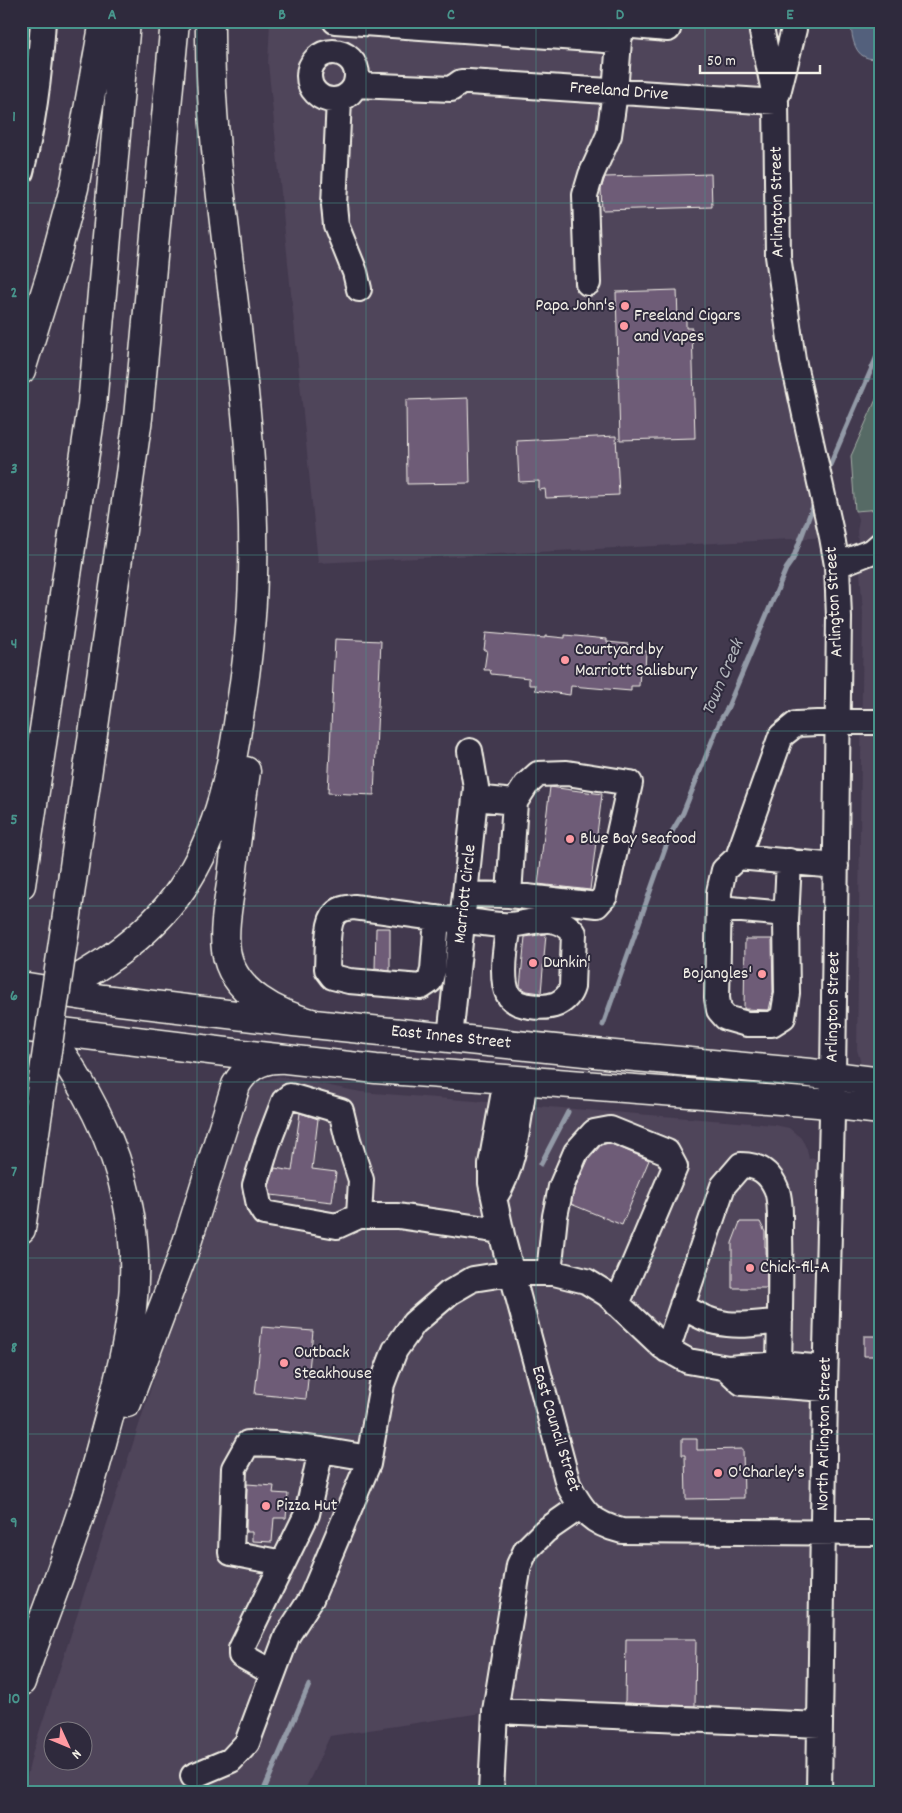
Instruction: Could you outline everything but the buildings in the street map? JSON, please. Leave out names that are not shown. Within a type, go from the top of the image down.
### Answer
[{"type":"main road","points":[[21,370],[52,274],[74,188],[104,21]]},
{"type":"main road","points":[[21,884],[92,406],[126,21]]},
{"type":"main road","points":[[21,1229],[138,418],[175,21]]},
{"type":"main road","points":[[210,21],[211,76],[218,173],[239,347],[250,467],[253,575],[252,711],[228,909],[226,948],[233,970],[253,995],[284,1013],[315,1024]]},
{"type":"main road","points":[[72,1542],[90,1486],[126,1346],[134,1303],[134,1260],[127,1202],[111,1146],[86,1095],[34,1006],[111,957],[145,931],[174,900],[204,850],[224,796],[236,740],[246,659],[253,575]]},
{"type":"main road","name":"East Innes Street","points":[[34,1006],[315,1024],[881,1082]]},
{"type":"main road","name":"East Innes Street","points":[[34,1006],[72,1033],[278,1059],[516,1081],[832,1104],[881,1110]]},
{"type":"main road","points":[[21,1682],[72,1542],[174,1280],[236,1085],[242,1076],[254,1066],[267,1060],[278,1059]]},
{"type":"street","points":[[21,172],[33,119],[31,60],[43,21]]},
{"type":"street","points":[[335,21],[619,41]]},
{"type":"street","points":[[588,282],[585,195],[591,175],[609,135],[622,25],[668,29],[670,21]]},
{"type":"street","name":"Arlington Street","points":[[762,21],[762,32],[776,102],[778,256],[793,360],[836,565],[839,618],[833,1076]]},
{"type":"street","name":"Arlington Street","points":[[776,102],[794,29],[793,21]]},
{"type":"street","name":"Freeland Drive","points":[[359,289],[355,272],[336,225],[334,205],[351,85],[453,75],[461,82],[776,102]]},
{"type":"street","points":[[836,565],[873,551],[881,544]]},
{"type":"street","points":[[789,861],[786,914],[787,993],[783,1017],[772,1024],[747,1024],[726,1018],[719,1010],[717,998],[719,892],[724,870],[738,857],[781,736],[796,724],[881,722]]},
{"type":"street","name":"Marriott Circle","points":[[450,1038],[476,787],[470,751]]},
{"type":"street","points":[[466,894],[510,895],[597,904],[605,896],[630,783],[567,773],[538,774],[526,785],[515,802],[510,895]]},
{"type":"street","points":[[475,798],[515,802]]},
{"type":"street","points":[[738,857],[836,866]]},
{"type":"street","points":[[437,918],[433,970],[430,981],[421,987],[349,981],[333,977],[327,970],[330,925],[334,914],[343,908],[354,907],[509,925]]},
{"type":"street","points":[[719,908],[786,914]]},
{"type":"street","name":"North Arlington Street","points":[[819,1792],[825,1379],[833,1076]]},
{"type":"street","name":"East Council Street","points":[[516,1081],[491,1164],[491,1183],[500,1231],[568,1484],[581,1506],[590,1517],[605,1527],[622,1531],[881,1533]]},
{"type":"street","points":[[359,1216],[361,1180],[341,1111],[290,1096],[284,1101],[255,1185],[264,1213],[338,1226],[359,1216],[398,1216],[500,1231]]},
{"type":"street","points":[[550,1272],[561,1188],[576,1152],[594,1132],[610,1130],[667,1152],[675,1167],[617,1304]]},
{"type":"street","points":[[667,1350],[724,1186],[741,1165],[753,1165],[766,1171],[777,1189],[780,1215],[779,1364]]},
{"type":"street","points":[[193,1776],[231,1760],[247,1743],[287,1636],[311,1598],[360,1485],[369,1458],[382,1384],[395,1350],[414,1324],[449,1293],[473,1279],[511,1273],[550,1272],[586,1281],[607,1294],[667,1350],[688,1361],[727,1368],[779,1364],[825,1379]]},
{"type":"street","points":[[682,1305],[696,1316],[711,1322],[744,1326],[780,1321]]},
{"type":"street","points":[[727,1368],[742,1384],[825,1379]]},
{"type":"street","points":[[283,1563],[231,1553],[234,1468],[248,1444],[274,1444],[369,1458]]},
{"type":"street","points":[[273,1673],[241,1655],[241,1649],[307,1514],[321,1450]]},
{"type":"street","points":[[491,1792],[495,1711],[519,1565],[526,1550],[545,1531],[581,1506]]},
{"type":"street","points":[[495,1711],[820,1725]]},
{"type":"shaded area","points":[[270,21],[762,21],[793,360],[832,537],[318,563],[268,63]]},
{"type":"shaded area","points":[[881,509],[881,1072],[867,1068],[861,1063],[857,1050],[863,613],[857,531],[859,521],[855,511]]},
{"type":"shaded area","points":[[279,1076],[361,1092],[775,1125],[789,1128],[801,1138],[807,1149],[809,1159],[815,1158],[817,1171],[820,1725],[495,1711],[330,1736],[304,1792],[23,1792],[42,1723],[42,1770],[92,1770],[92,1720],[43,1720],[240,1114],[247,1096],[258,1082]]},
{"type":"green space","points":[[881,388],[881,509],[855,511],[851,456]]},
{"type":"water","points":[[851,21],[881,21],[881,60],[867,58],[858,51],[852,36]]},
{"type":"waterway","name":"Town Creek","points":[[827,472],[881,347]]},
{"type":"waterway","name":"Town Creek","points":[[603,1025],[670,835],[683,813],[721,719],[727,709],[786,569],[793,559],[815,501]]},
{"type":"waterway","name":"Town Creek","points":[[541,1164],[568,1112]]},
{"type":"waterway","name":"Town Creek","points":[[263,1792],[309,1685]]},
{"type":"place","name":"Papa John's","points":[[625,306]]},
{"type":"place","name":"Freeland Cigars and Vapes","points":[[624,326]]},
{"type":"place","name":"Courtyard by Marriott Salisbury","points":[[565,660]]},
{"type":"place","name":"Blue Bay Seafood","points":[[570,839]]},
{"type":"place","name":"Dunkin'","points":[[533,963]]},
{"type":"place","name":"Bojangles'","points":[[762,974]]},
{"type":"place","name":"Chick-fil-A","points":[[750,1268]]},
{"type":"place","name":"Outback Steakhouse","points":[[284,1363]]},
{"type":"place","name":"O'Charley's","points":[[718,1473]]},
{"type":"place","name":"Pizza Hut","points":[[266,1506]]}]
